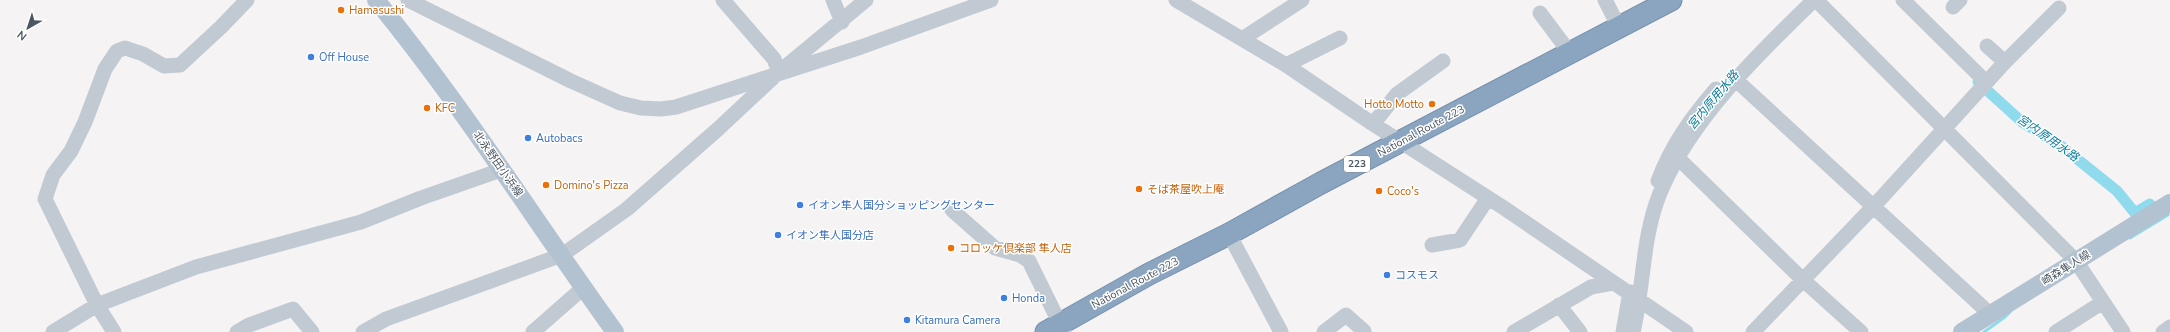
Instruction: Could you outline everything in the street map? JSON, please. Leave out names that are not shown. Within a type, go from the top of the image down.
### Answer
[{"type":"highway","name":"National Route 223","points":[[1057,330],[1130,284],[1229,234],[1619,26],[1671,0]]},
{"type":"main road","name":"北永野田小浜線","points":[[376,0],[400,30],[501,170],[615,332]]},
{"type":"main road","name":"崎森隼人線","points":[[1962,332],[2170,203]]},
{"type":"street","points":[[114,332],[97,305],[45,200],[53,175],[74,145],[85,122],[105,69],[117,50],[125,48],[143,54],[164,66],[180,65],[221,27],[247,0]]},
{"type":"street","points":[[408,0],[571,81],[620,103],[641,108],[661,109],[676,107],[779,72],[861,47],[991,0]]},
{"type":"street","points":[[723,0],[774,60],[779,72]]},
{"type":"street","points":[[832,0],[842,22]]},
{"type":"street","points":[[363,332],[386,319],[562,255],[627,209],[718,129],[779,72],[842,22],[866,0]]},
{"type":"street","points":[[1176,0],[1286,65],[1373,124],[1402,141],[1488,198],[1686,332]]},
{"type":"street","points":[[1242,38],[1302,0]]},
{"type":"street","points":[[1605,0],[1619,26]]},
{"type":"street","points":[[1633,332],[1638,243],[1646,215],[1666,160],[1696,112],[1752,48],[1799,0]]},
{"type":"street","points":[[1623,332],[1634,297],[1650,228],[1660,193],[1693,134],[1736,80],[1815,0],[2076,261],[2123,332]]},
{"type":"street","points":[[1903,0],[1986,82]]},
{"type":"street","points":[[1753,332],[1802,279],[1873,207],[1986,82],[2059,8]]},
{"type":"street","points":[[1540,13],[1570,53]]},
{"type":"street","points":[[1286,65],[1340,38]]},
{"type":"street","points":[[1987,46],[2005,62]]},
{"type":"street","points":[[1373,124],[1397,94],[1443,61]]},
{"type":"street","points":[[1736,80],[1990,314]]},
{"type":"street","points":[[1678,160],[1802,279],[1860,332]]},
{"type":"street","points":[[53,332],[97,305],[196,267],[361,222],[421,198],[501,170]]},
{"type":"street","points":[[1432,245],[1460,240],[1488,198]]},
{"type":"street","points":[[952,210],[995,248],[1020,255],[1029,261],[1057,330]]},
{"type":"street","points":[[1229,234],[1282,332]]},
{"type":"street","points":[[1514,332],[1591,287],[1613,283]]},
{"type":"street","points":[[533,332],[583,288]]},
{"type":"street","points":[[2056,332],[2103,302]]},
{"type":"street","points":[[1559,305],[1580,332]]},
{"type":"street","points":[[237,332],[249,325],[293,309],[312,332]]},
{"type":"street","points":[[1324,332],[1346,315],[1364,331]]},
{"type":"street","points":[[2163,332],[2170,327]]},
{"type":"waterway","name":"宮内原用水路","points":[[1978,82],[2022,122],[2061,146],[2117,191],[2135,213],[2150,204]]},
{"type":"waterway","points":[[2130,238],[2168,215]]},
{"type":"waterway","points":[[1984,332],[2011,311]]},
{"type":"place","name":"Hamasushi","points":[[341,10]]},
{"type":"place","name":"Off House","points":[[311,57]]},
{"type":"place","name":"Hotto Motto","points":[[1432,104]]},
{"type":"place","name":"KFC","points":[[427,108]]},
{"type":"place","name":"Autobacs","points":[[528,138]]},
{"type":"place","name":"Domino's Pizza","points":[[546,185]]},
{"type":"place","name":"そば茶屋吹上庵","points":[[1139,189]]},
{"type":"place","name":"Coco's","points":[[1379,191]]},
{"type":"place","name":"イオン隼人国分ショッピングセンター","points":[[800,205]]},
{"type":"place","name":"イオン隼人国分店","points":[[778,235]]},
{"type":"place","name":"コロッケ倶楽部 隼人店","points":[[951,248]]},
{"type":"place","name":"コスモス","points":[[1387,275]]},
{"type":"place","name":"Honda","points":[[1004,298]]},
{"type":"place","name":"Kitamura Camera","points":[[907,320]]}]
